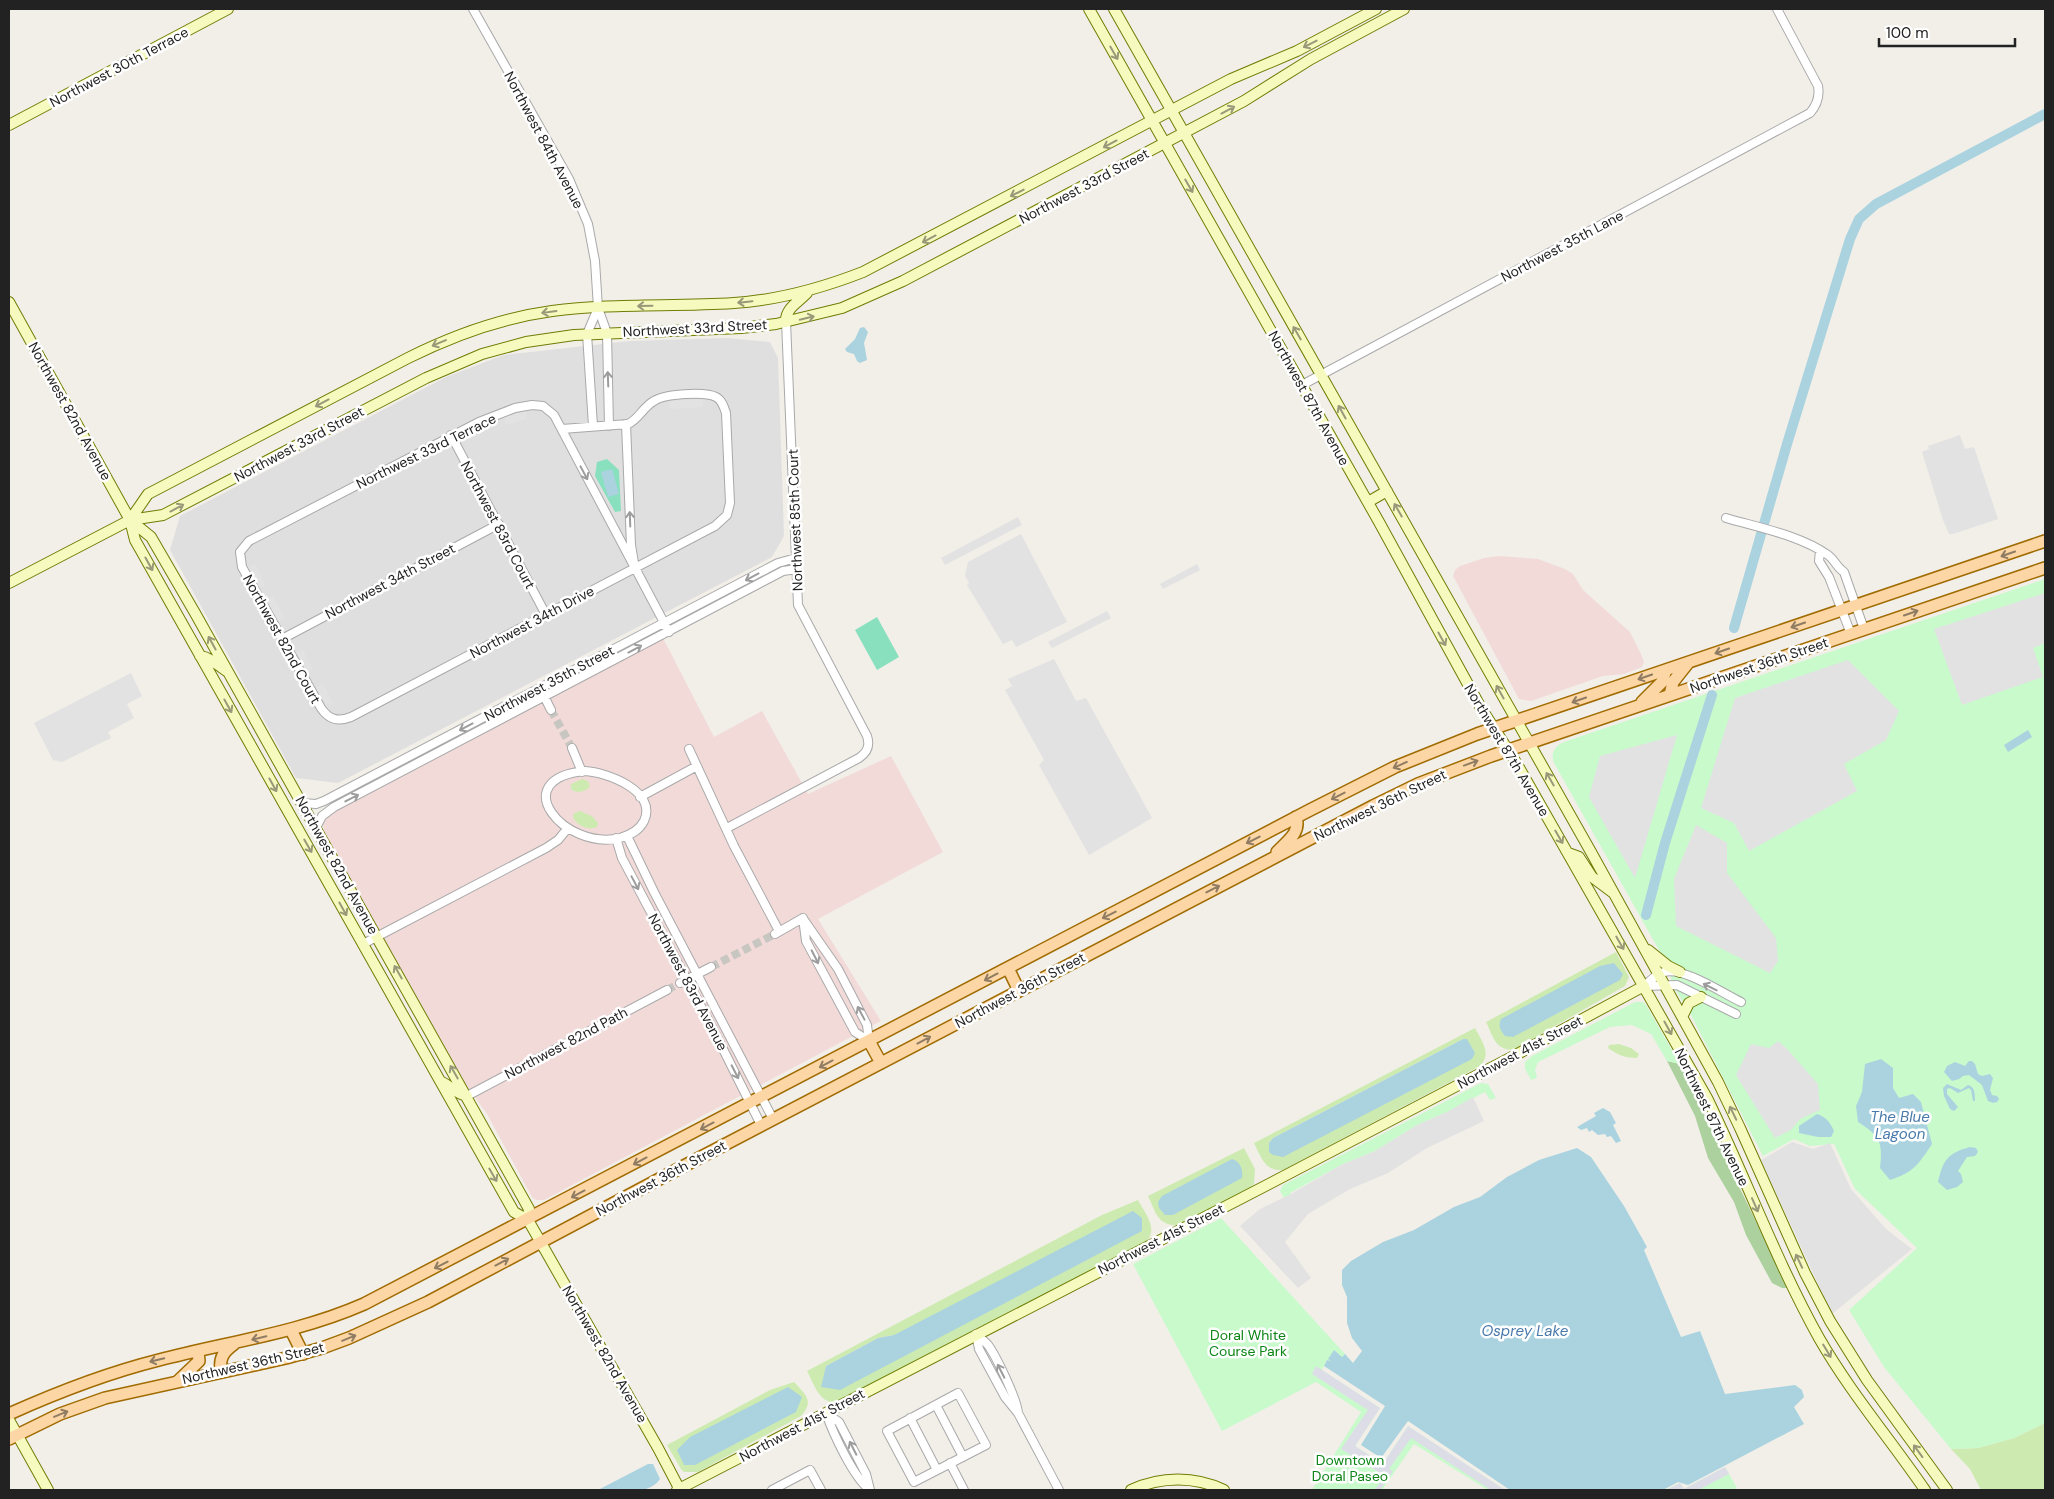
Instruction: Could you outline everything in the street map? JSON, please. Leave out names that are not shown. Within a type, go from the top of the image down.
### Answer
[{"type":"main road","name":"Northwest 36th Street","points":[[9,1414],[92,1380],[143,1364],[321,1322],[364,1304],[1394,767],[1494,728],[2045,541]]},
{"type":"main road","name":"Northwest 36th Street","points":[[13,1437],[54,1417],[105,1398],[303,1354],[349,1338],[428,1302],[773,1119],[1412,786],[1508,750],[2045,568]]},
{"type":"main road","points":[[1670,695],[1673,682],[1679,672],[1689,662]]},
{"type":"main road","points":[[1638,706],[1662,682],[1666,670]]},
{"type":"main road","points":[[1272,858],[1297,831],[1296,817]]},
{"type":"main road","points":[[1008,968],[1019,991]]},
{"type":"main road","points":[[869,1041],[881,1063]]},
{"type":"main road","points":[[291,1330],[303,1354]]},
{"type":"main road","points":[[221,1372],[220,1362],[222,1355],[235,1343]]},
{"type":"main road","points":[[178,1381],[199,1361],[198,1351]]},
{"type":"street","name":"Northwest 30th Terrace","points":[[9,125],[228,9]]},
{"type":"street","name":"Northwest 84th Avenue","points":[[473,9],[579,200],[592,241],[598,308],[607,333],[609,426]]},
{"type":"street","name":"Northwest 87th Avenue","points":[[1089,9],[1368,502],[1448,650],[1644,986],[1716,1118],[1805,1312],[1852,1390],[1925,1490]]},
{"type":"street","name":"Northwest 87th Avenue","points":[[1114,9],[1682,1017],[1734,1115],[1821,1305],[1867,1380],[1947,1490]]},
{"type":"street","name":"Northwest 33rd Street","points":[[130,520],[148,494],[432,346],[473,330],[521,316],[560,310],[734,303],[784,296],[810,290],[856,275],[891,259],[1246,72],[1296,51],[1376,9]]},
{"type":"street","name":"Northwest 33rd Street","points":[[9,583],[130,520],[163,515],[407,387],[461,362],[508,346],[550,337],[587,334],[741,328],[786,322],[848,305],[896,284],[1165,144],[1260,92],[1310,59],[1404,9]]},
{"type":"street","name":"Northwest 35th Lane","points":[[1302,385],[1812,111],[1818,101],[1819,91],[1816,81],[1778,9]]},
{"type":"street","points":[[786,322],[786,317],[791,307],[810,290]]},
{"type":"street","name":"Northwest 82nd Avenue","points":[[9,302],[130,520],[135,540],[439,1080],[514,1212],[528,1220],[654,1441],[679,1490]]},
{"type":"street","name":"Northwest 84th Avenue","points":[[593,426],[587,334],[598,308]]},
{"type":"street","name":"Northwest 85th Court","points":[[727,828],[859,758],[868,748],[867,736],[798,605],[786,322]]},
{"type":"street","name":"Northwest 34th Drive","points":[[335,719],[351,717],[718,524],[726,517],[730,510],[730,504],[726,413],[718,398],[710,395],[667,396],[652,402],[636,420],[626,424]]},
{"type":"street","name":"Northwest 33rd Terrace","points":[[240,552],[249,541],[451,435],[492,416],[532,405],[547,409],[554,415],[562,429]]},
{"type":"street","points":[[635,567],[631,545],[626,424],[562,429],[669,632]]},
{"type":"street","name":"Northwest 83rd Court","points":[[451,435],[546,615]]},
{"type":"street","points":[[1368,502],[1387,491]]},
{"type":"street","points":[[1726,518],[1803,542],[1829,556],[1838,569],[1844,572],[1864,629]]},
{"type":"street","name":"Northwest 82nd Avenue","points":[[130,520],[151,537],[229,672],[529,1209],[528,1220]]},
{"type":"street","name":"Northwest 34th Street","points":[[282,639],[498,524]]},
{"type":"street","points":[[1820,551],[1819,561],[1829,577],[1851,634]]},
{"type":"street","name":"Northwest 82nd Court","points":[[240,552],[242,567],[321,708],[328,716],[335,719]]},
{"type":"street","name":"Northwest 35th Street","points":[[302,803],[316,804],[324,801],[778,563],[796,558]]},
{"type":"street","name":"Northwest 35th Street","points":[[316,828],[322,816],[329,810],[783,571],[797,569]]},
{"type":"street","points":[[200,656],[212,659],[217,665],[229,672]]},
{"type":"street","points":[[540,688],[551,710]]},
{"type":"street","points":[[572,748],[582,772]]},
{"type":"street","points":[[689,749],[777,932],[802,918]]},
{"type":"street","points":[[418,752],[422,761]]},
{"type":"street","points":[[640,797],[697,766]]},
{"type":"street","points":[[582,772],[595,772],[616,778],[631,787],[640,797],[646,809],[645,818],[638,829],[627,836],[616,838],[593,838],[568,828],[556,820],[546,801],[550,785],[557,779],[582,772]]},
{"type":"street","points":[[363,944],[546,848],[558,840],[568,828]]},
{"type":"street","name":"Northwest 83rd Avenue","points":[[627,836],[650,885],[773,1119]]},
{"type":"street","name":"Northwest 83rd Avenue","points":[[616,838],[622,858],[683,982],[762,1126]]},
{"type":"street","points":[[1568,853],[1579,857],[1592,877],[1614,894]]},
{"type":"street","points":[[802,918],[838,969],[867,1025],[869,1041]]},
{"type":"street","points":[[802,918],[806,940],[855,1032],[869,1041]]},
{"type":"street","points":[[1643,946],[1668,966],[1741,1002]]},
{"type":"street","points":[[683,982],[711,967]]},
{"type":"street","points":[[1658,974],[1680,972]]},
{"type":"street","name":"Northwest 41st Street","points":[[679,1490],[1510,1058],[1644,986],[1658,974]]},
{"type":"street","name":"Northwest 41st Street","points":[[1644,986],[1677,984],[1736,1014]]},
{"type":"street","points":[[835,994],[847,987]]},
{"type":"street","name":"Northwest 82nd Path","points":[[466,1096],[667,990]]},
{"type":"street","points":[[1682,1017],[1689,1003],[1701,997]]},
{"type":"street","points":[[403,1016],[418,1008]]},
{"type":"street","points":[[439,1080],[450,1086],[456,1093],[466,1096]]},
{"type":"street","points":[[1805,1312],[1821,1305]]},
{"type":"street","points":[[976,1334],[988,1344],[1018,1405],[1018,1413],[1059,1490]]},
{"type":"street","points":[[958,1393],[986,1445],[914,1482],[887,1431],[910,1418],[958,1393]]},
{"type":"street","points":[[936,1405],[963,1457]]},
{"type":"street","points":[[826,1413],[839,1422],[866,1474],[870,1490]]},
{"type":"street","points":[[910,1418],[937,1470]]},
{"type":"street","points":[[9,1420],[13,1437],[48,1490]]},
{"type":"street","points":[[950,1464],[964,1490]]},
{"type":"street","points":[[772,1490],[810,1470],[821,1490]]},
{"type":"street","points":[[1131,1490],[1156,1482],[1181,1479],[1204,1482],[1224,1490]]},
{"type":"street","points":[[787,1482],[792,1490]]},
{"type":"shaded area","points":[[727,338],[770,342],[778,358],[784,536],[772,557],[338,783],[296,778],[170,550],[180,516],[446,377],[504,355],[630,341]]},
{"type":"shaded area","points":[[703,399],[703,407],[669,409],[669,401]]},
{"type":"shaded area","points":[[526,411],[527,419],[506,425],[503,418]]},
{"type":"shaded area","points":[[1960,435],[1965,449],[1974,447],[1998,519],[1949,534],[1922,452],[1929,449],[1928,446]]},
{"type":"shaded area","points":[[1018,517],[1022,525],[945,565],[941,558]]},
{"type":"shaded area","points":[[1021,534],[1067,622],[1016,647],[1012,640],[1003,644],[967,585],[969,583],[965,576],[968,562]]},
{"type":"shaded area","points":[[1499,556],[1538,559],[1573,574],[1583,590],[1630,632],[1644,662],[1642,667],[1624,674],[1603,676],[1531,701],[1519,699],[1453,576],[1455,570],[1460,566],[1484,558]]},
{"type":"shaded area","points":[[255,564],[266,585],[259,588],[248,568]]},
{"type":"shaded area","points":[[1197,564],[1200,570],[1163,589],[1160,584]]},
{"type":"shaded area","points":[[2045,593],[2045,643],[2033,648],[2043,677],[1962,705],[1934,629]]},
{"type":"shaded area","points":[[273,596],[285,618],[278,622],[266,600]]},
{"type":"shaded area","points":[[1107,611],[1111,618],[1052,648],[1048,642]]},
{"type":"shaded area","points":[[663,638],[714,737],[762,711],[808,794],[891,756],[943,852],[818,919],[881,1021],[544,1200],[536,1200],[532,1197],[487,1114],[464,1082],[331,844],[324,831],[323,822],[329,814]]},
{"type":"shaded area","points":[[303,650],[313,669],[307,673],[296,653]]},
{"type":"shaded area","points":[[1054,659],[1076,701],[1086,698],[1152,818],[1089,855],[1039,765],[1044,760],[1005,690],[1012,686],[1008,679]]},
{"type":"shaded area","points":[[1848,660],[1899,711],[1886,740],[1844,764],[1857,791],[1749,851],[1734,823],[1701,808],[1735,698]]},
{"type":"shaded area","points":[[131,673],[142,696],[127,704],[134,718],[108,732],[111,738],[62,762],[53,760],[34,723]]},
{"type":"shaded area","points":[[323,684],[333,703],[326,706],[316,688]]},
{"type":"shaded area","points":[[1677,735],[1635,878],[1589,797],[1600,756]]},
{"type":"shaded area","points":[[1696,825],[1727,843],[1727,873],[1776,938],[1778,961],[1770,973],[1676,926],[1674,879]]},
{"type":"shaded area","points":[[1778,1041],[1818,1084],[1820,1110],[1800,1119],[1791,1130],[1775,1138],[1736,1075],[1751,1044],[1769,1048]]},
{"type":"shaded area","points":[[1473,1097],[1484,1121],[1427,1148],[1388,1173],[1350,1189],[1308,1214],[1285,1242],[1311,1278],[1298,1288],[1240,1226],[1260,1209],[1291,1194],[1341,1165],[1375,1151],[1417,1125],[1449,1111]]},
{"type":"shaded area","points":[[1792,1142],[1813,1149],[1830,1143],[1851,1189],[1886,1229],[1912,1249],[1832,1314],[1761,1160]]},
{"type":"shaded area","points":[[1316,1366],[1380,1408],[1355,1446],[1383,1464],[1408,1426],[1505,1490],[1491,1490],[1411,1438],[1389,1469],[1393,1471],[1380,1490],[1375,1490],[1385,1476],[1341,1449],[1368,1410],[1312,1374]]},
{"type":"shaded area","points":[[1725,1467],[1729,1474],[1698,1490],[1666,1490],[1680,1483],[1684,1489]]},
{"type":"green space","points":[[607,459],[619,470],[621,511],[615,512],[595,476],[597,462]]},
{"type":"green space","points":[[2045,579],[2045,1423],[2014,1438],[1978,1448],[1951,1449],[1884,1367],[1849,1310],[1917,1248],[1855,1189],[1834,1144],[1810,1146],[1794,1139],[1763,1156],[1691,1015],[1675,989],[1671,979],[1672,962],[1660,952],[1554,763],[1553,753],[1564,742]]},
{"type":"green space","points":[[877,617],[899,657],[877,670],[855,630]]},
{"type":"green space","points":[[582,779],[588,781],[590,787],[580,792],[571,789],[571,784]]},
{"type":"green space","points":[[580,811],[592,816],[598,823],[597,827],[587,828],[577,823],[573,817],[574,813]]},
{"type":"green space","points":[[1616,952],[1629,977],[1625,986],[1513,1050],[1502,1048],[1498,1045],[1486,1022]]},
{"type":"green space","points":[[1635,1002],[1643,1002],[1646,1005],[1680,1064],[1667,1061],[1651,1034],[1632,1025],[1610,1027],[1538,1062],[1535,1070],[1537,1078],[1531,1080],[1525,1069],[1525,1062],[1532,1056]]},
{"type":"green space","points":[[1475,1028],[1485,1047],[1484,1061],[1480,1066],[1283,1170],[1272,1169],[1268,1166],[1254,1143]],"holes":[[[1463,1039],[1467,1039],[1269,1143],[1273,1138]]]},
{"type":"green space","points":[[1619,1044],[1631,1048],[1639,1054],[1637,1058],[1622,1056],[1608,1048],[1609,1045]]},
{"type":"green space","points":[[1667,1061],[1680,1064],[1788,1288],[1782,1288],[1772,1283],[1746,1235],[1734,1202],[1708,1158],[1695,1116]]},
{"type":"green space","points":[[1481,1083],[1488,1084],[1496,1098],[1490,1100],[1485,1092],[1417,1125],[1375,1151],[1341,1165],[1290,1193],[1291,1198],[1286,1201],[1280,1191],[1283,1185]]},
{"type":"green space","points":[[1244,1148],[1255,1169],[1254,1184],[1248,1190],[1180,1225],[1167,1224],[1159,1218],[1148,1196]]},
{"type":"green space","points":[[1138,1200],[1150,1222],[1151,1233],[1149,1239],[1144,1244],[840,1402],[828,1401],[819,1394],[807,1371],[1102,1215]],"holes":[[[894,1335],[822,1387],[826,1366],[878,1338]]]},
{"type":"green space","name":"Doral White Course Park","points":[[1221,1218],[1345,1354],[1342,1357],[1334,1350],[1331,1361],[1327,1360],[1322,1370],[1380,1408],[1355,1446],[1383,1464],[1408,1426],[1505,1490],[1488,1490],[1414,1444],[1382,1490],[1312,1490],[1361,1412],[1316,1382],[1222,1431],[1133,1264]]},
{"type":"green space","points":[[794,1382],[805,1394],[808,1402],[801,1416],[698,1472],[684,1472],[681,1469],[667,1445],[770,1390]]},
{"type":"green space","points":[[2045,1423],[2045,1490],[1981,1490],[1970,1469],[1951,1449],[1978,1448],[2014,1438]]},
{"type":"green space","points":[[1725,1467],[1737,1488],[1731,1490],[1665,1490],[1680,1483],[1684,1489]]},
{"type":"water","points":[[864,327],[868,332],[864,343],[867,360],[860,363],[854,354],[847,352],[845,349],[855,339],[860,328]]},
{"type":"water","points":[[612,469],[619,494],[608,497],[601,472]]},
{"type":"water","points":[[2028,730],[2032,737],[2008,752],[2004,745]]},
{"type":"water","points":[[1614,963],[1623,974],[1620,980],[1513,1037],[1505,1036],[1502,1032],[1500,1026],[1501,1019],[1600,966]]},
{"type":"water","points":[[1463,1039],[1467,1039],[1475,1053],[1472,1059],[1283,1157],[1269,1152],[1269,1143],[1273,1138]]},
{"type":"water","name":"The Blue Lagoon","points":[[1881,1059],[1893,1068],[1893,1088],[1899,1098],[1913,1094],[1921,1102],[1932,1144],[1915,1167],[1905,1174],[1890,1180],[1880,1168],[1881,1152],[1878,1140],[1871,1131],[1858,1122],[1856,1106],[1862,1092],[1865,1064]]},
{"type":"water","points":[[1969,1061],[1975,1064],[1978,1074],[1982,1076],[1990,1074],[1993,1078],[1990,1090],[1992,1095],[1997,1096],[1999,1099],[1997,1102],[1988,1101],[1982,1085],[1969,1075],[1952,1081],[1944,1072],[1947,1066],[1955,1062],[1965,1066]]},
{"type":"water","points":[[1947,1084],[1961,1090],[1968,1085],[1972,1087],[1975,1101],[1973,1101],[1969,1088],[1958,1093],[1950,1088],[1947,1089],[1947,1094],[1958,1107],[1954,1111],[1950,1109],[1944,1096],[1943,1088]]},
{"type":"water","points":[[1603,1108],[1610,1112],[1616,1123],[1613,1125],[1621,1141],[1616,1143],[1611,1136],[1607,1137],[1605,1134],[1598,1135],[1592,1130],[1589,1132],[1587,1128],[1581,1130],[1577,1127],[1596,1116],[1594,1113]]},
{"type":"water","points":[[1817,1114],[1825,1118],[1831,1125],[1834,1131],[1831,1137],[1818,1137],[1799,1133],[1799,1126]]},
{"type":"water","points":[[1970,1147],[1976,1148],[1978,1152],[1975,1156],[1967,1157],[1958,1171],[1963,1182],[1957,1187],[1947,1190],[1938,1182],[1942,1168],[1948,1158],[1956,1152]]},
{"type":"water","name":"Osprey Lake","points":[[1577,1148],[1591,1157],[1624,1206],[1647,1247],[1644,1250],[1681,1337],[1700,1331],[1725,1394],[1795,1385],[1802,1390],[1804,1397],[1794,1407],[1804,1424],[1688,1485],[1678,1482],[1663,1490],[1510,1490],[1408,1421],[1381,1458],[1361,1445],[1385,1406],[1324,1366],[1327,1360],[1331,1361],[1328,1359],[1334,1350],[1342,1357],[1345,1354],[1353,1363],[1362,1351],[1352,1338],[1347,1323],[1347,1297],[1342,1285],[1342,1270],[1351,1261],[1383,1242],[1414,1230],[1454,1207],[1480,1197],[1507,1177],[1539,1160]]},
{"type":"water","points":[[1232,1159],[1238,1162],[1241,1167],[1242,1178],[1173,1215],[1165,1215],[1159,1208],[1158,1202],[1162,1196]]},
{"type":"water","points":[[1133,1211],[1142,1218],[1142,1231],[840,1390],[821,1387],[826,1366],[878,1338],[894,1335]]},
{"type":"water","points":[[788,1387],[802,1397],[796,1412],[695,1465],[684,1465],[677,1450],[690,1437]]},
{"type":"water","points":[[648,1464],[653,1464],[660,1479],[655,1485],[632,1491],[598,1490]]},
{"type":"waterway","points":[[1734,628],[1787,444],[1850,239],[1859,219],[1876,204],[2045,114]]},
{"type":"waterway","points":[[1646,915],[1665,843],[1712,695]]},
{"type":"tunnel","points":[[551,710],[572,748]]},
{"type":"tunnel","points":[[711,967],[775,934]]},
{"type":"tunnel","points":[[667,990],[680,983]]},
{"type":"park label","name":"Downtown Doral Paseo","points":[[1350,1468]]}]
